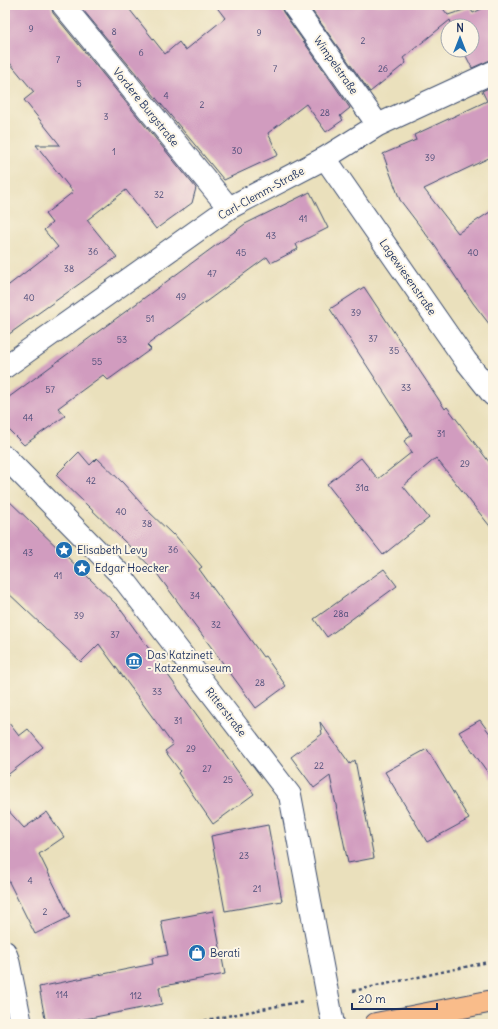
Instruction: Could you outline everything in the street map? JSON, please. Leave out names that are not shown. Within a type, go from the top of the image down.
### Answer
[{"type":"main road","points":[[376,1024],[493,1001]]},
{"type":"street","name":"Vordere Burgstraße","points":[[63,5],[229,208]]},
{"type":"street","name":"Wimpelstraße","points":[[293,5],[378,125]]},
{"type":"street","name":"Carl-Clemm-Straße","points":[[5,367],[229,208],[325,158],[378,125],[493,72]]},
{"type":"street","name":"Lagewiesenstraße","points":[[325,158],[466,361],[493,395]]},
{"type":"street","name":"Ritterstraße","points":[[5,457],[119,573],[290,795],[333,1024]]},
{"type":"street","points":[[5,952],[21,1024]]},
{"type":"building","points":[[5,5],[51,5],[53,13],[196,188],[192,203],[156,229],[126,190],[87,220],[117,257],[5,337],[5,288],[58,247],[44,230],[52,223],[45,214],[73,192],[36,145],[60,145],[24,100],[34,92],[5,57]]},
{"type":"building","points":[[79,5],[126,5],[165,54],[179,42],[185,50],[187,49],[225,18],[215,5],[281,5],[283,12],[350,108],[340,116],[343,120],[326,132],[306,104],[268,133],[278,155],[224,180]]},
{"type":"building","points":[[308,5],[440,5],[448,15],[470,8],[473,13],[493,5],[493,60],[472,68],[467,58],[480,58],[480,18],[440,18],[440,28],[403,58],[406,63],[370,92]]},
{"type":"building","points":[[493,86],[493,156],[424,189],[458,233],[493,210],[493,329],[473,303],[435,246],[400,200],[383,154],[416,140],[414,135],[487,101],[482,91]]},
{"type":"building","points":[[310,192],[328,228],[296,244],[298,249],[271,263],[267,257],[147,345],[151,349],[108,380],[103,375],[58,408],[65,416],[24,445],[5,426],[5,400],[245,224]]},
{"type":"building","points":[[364,287],[445,409],[447,407],[493,467],[493,530],[436,458],[403,486],[429,518],[383,555],[327,484],[361,458],[378,479],[412,452],[404,441],[412,435],[330,309]]},
{"type":"building","points":[[79,452],[90,465],[97,458],[123,483],[147,510],[173,535],[174,534],[202,567],[199,569],[286,686],[256,708],[155,571],[56,475]]},
{"type":"building","points":[[5,497],[118,606],[254,794],[213,824],[178,773],[180,771],[165,751],[173,745],[99,644],[81,662],[5,590]]},
{"type":"building","points":[[384,569],[397,586],[327,637],[314,619]]},
{"type":"building","points":[[5,718],[19,736],[28,729],[43,747],[5,777]]},
{"type":"building","points":[[480,720],[493,738],[493,780],[459,732]]},
{"type":"building","points":[[320,722],[350,764],[355,760],[374,858],[348,863],[330,776],[314,788],[291,757],[322,734]]},
{"type":"building","points":[[427,749],[469,819],[427,842],[385,772]]},
{"type":"building","points":[[5,807],[24,828],[47,812],[64,837],[39,854],[70,917],[35,934],[5,874]]},
{"type":"building","points":[[268,825],[282,901],[225,911],[211,836]]},
{"type":"building","points":[[213,911],[225,974],[159,987],[162,1004],[59,1024],[46,1024],[39,987],[153,964],[152,958],[168,955],[161,921]]},
{"type":"place","name":"Elisabeth Levy","points":[[64,550]]},
{"type":"place","name":"Edgar Hoecker","points":[[82,568]]},
{"type":"place","name":"Das Katzinett - Katzenmuseum","points":[[134,661]]},
{"type":"place","name":"Berati","points":[[197,953]]}]
